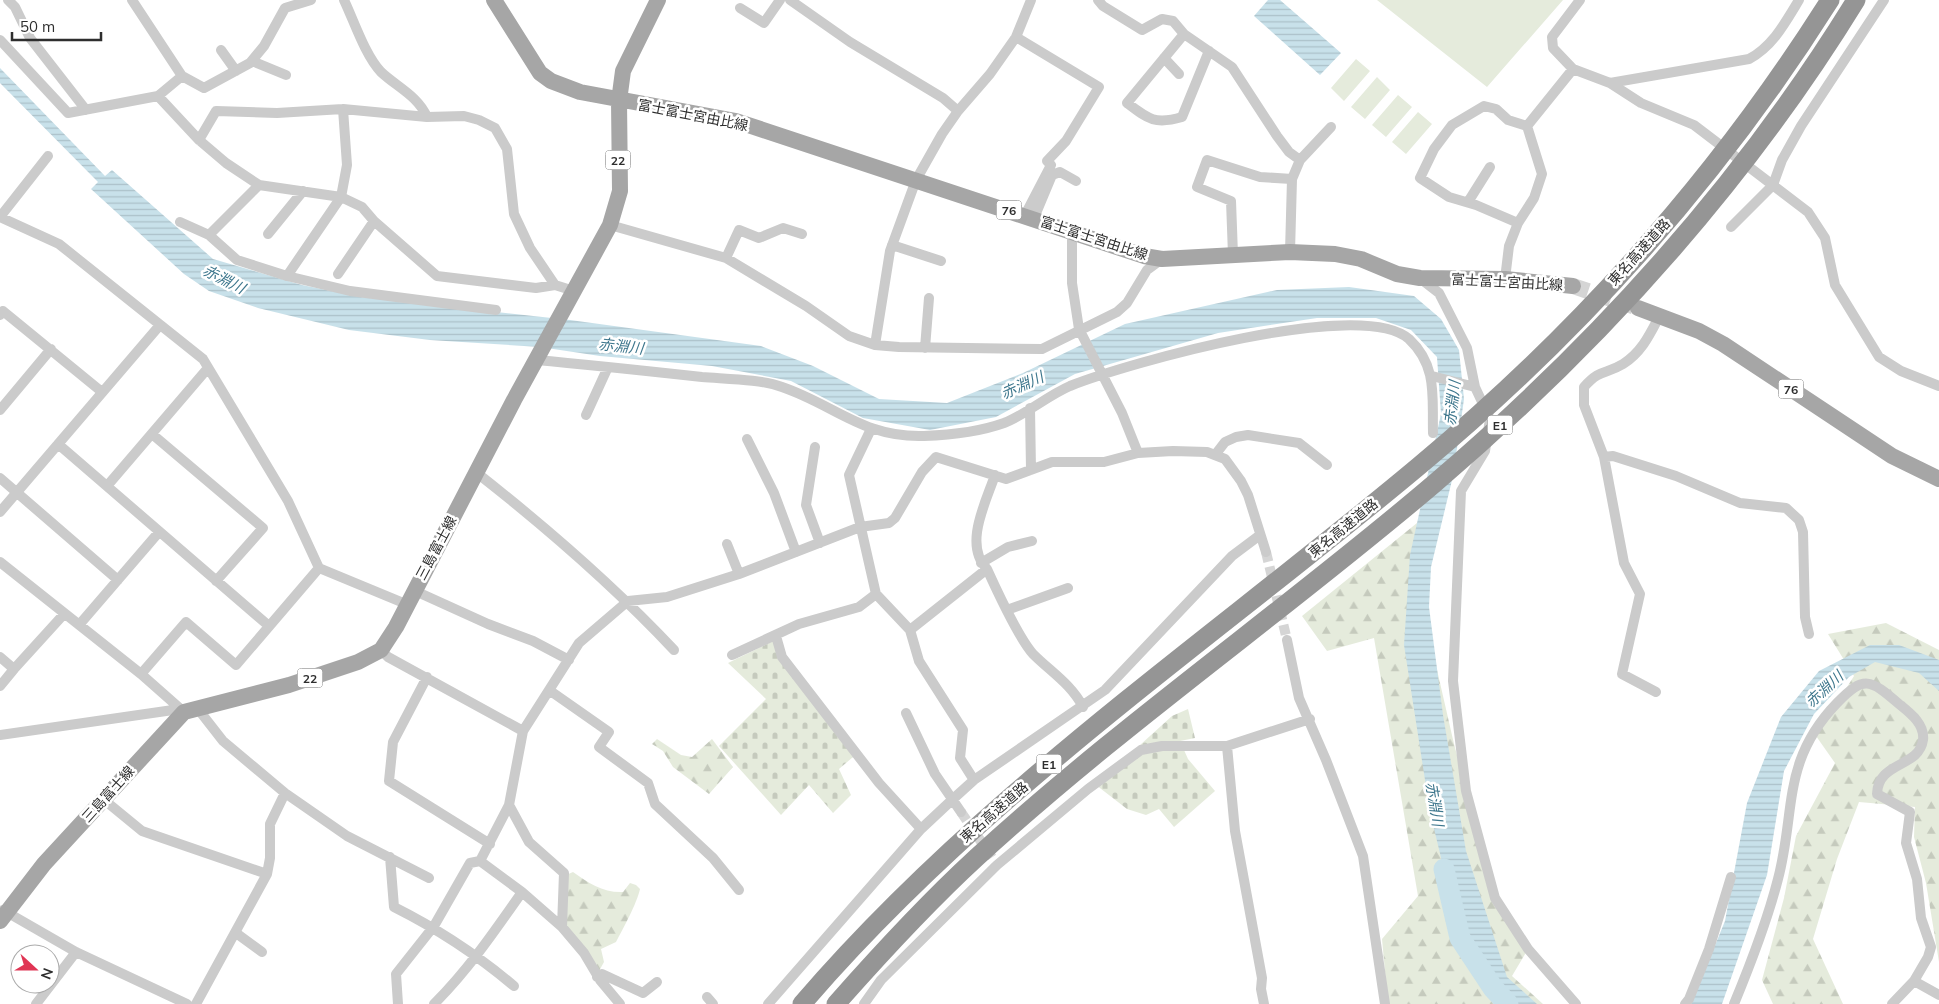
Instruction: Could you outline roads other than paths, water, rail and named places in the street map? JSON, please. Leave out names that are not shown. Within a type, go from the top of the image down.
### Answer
[{"type":"highway","name":"東名高速道路","points":[[802,1004],[922,876],[961,839],[1094,726],[1420,465],[1497,398],[1565,333],[1642,252],[1717,161],[1780,76],[1830,0]]},
{"type":"highway","name":"東名高速道路","points":[[836,1004],[887,946],[978,856],[1071,775],[1434,484],[1509,418],[1583,347],[1660,266],[1723,189],[1780,114],[1856,0]]},
{"type":"main road","name":"富士富士宮由比線","points":[[494,0],[540,73],[551,81],[580,92],[619,101],[736,121],[1030,216],[1144,256],[1162,259],[1290,252],[1335,254],[1361,258],[1397,274],[1420,278],[1505,279],[1573,286]]},
{"type":"main road","name":"三島富士線","points":[[381,650],[560,315],[610,226],[620,191],[619,101],[623,71],[658,0]]},
{"type":"main road","name":"76","points":[[1638,308],[1699,331],[1723,344],[1892,456],[1939,479]]},
{"type":"main road","name":"22","points":[[191,711],[289,685],[358,662],[381,650]]},
{"type":"main road","name":"三島富士線","points":[[2,914],[103,799],[191,711]]},
{"type":"street","points":[[8,0],[15,7],[30,38],[86,110]]},
{"type":"street","points":[[132,0],[182,76],[204,88],[252,61],[264,46],[286,8],[311,0]]},
{"type":"street","points":[[344,0],[380,71],[422,105],[427,117]]},
{"type":"street","points":[[740,8],[764,23],[780,0]]},
{"type":"street","points":[[790,0],[850,42],[943,98],[958,111]]},
{"type":"street","points":[[875,345],[892,245],[916,180],[942,134],[958,111],[990,74],[1016,37],[1031,0]]},
{"type":"street","points":[[1098,0],[1103,6],[1142,30],[1162,19],[1174,21],[1184,34],[1232,67],[1277,136],[1289,152],[1300,160]]},
{"type":"street","points":[[1580,0],[1552,37],[1553,48],[1573,69],[1610,84],[1641,103],[1694,125],[1808,212],[1826,238],[1835,284],[1879,357],[1901,371],[1939,386]]},
{"type":"street","points":[[1610,84],[1749,59],[1762,52],[1775,38],[1799,0]]},
{"type":"street","points":[[1731,227],[1773,185],[1782,160],[1801,126],[1884,0]]},
{"type":"street","points":[[1184,34],[1126,103],[1143,115],[1164,123],[1182,117],[1209,51]]},
{"type":"street","points":[[1016,37],[1099,87],[1066,141],[1047,161],[1051,165],[1030,216]]},
{"type":"street","points":[[0,40],[68,113],[158,96],[182,76]]},
{"type":"street","points":[[221,50],[236,71]]},
{"type":"street","points":[[1164,58],[1179,74]]},
{"type":"street","points":[[252,61],[286,75]]},
{"type":"street","points":[[1527,126],[1573,69]]},
{"type":"street","points":[[158,96],[199,140],[226,163],[259,185],[341,197],[362,207],[374,221],[437,276],[536,288],[555,284],[574,291]]},
{"type":"street","points":[[1518,223],[1468,202],[1449,197],[1420,178],[1434,149],[1452,125],[1484,106],[1496,109],[1508,120],[1527,126]]},
{"type":"street","points":[[287,276],[341,197],[347,165],[342,109]]},
{"type":"street","points":[[199,140],[216,111],[277,114],[342,109],[427,117],[464,116],[479,120],[495,128],[507,149],[514,214],[530,248],[555,284]]},
{"type":"street","points":[[1505,279],[1509,246],[1518,223],[1534,198],[1542,174],[1527,126]]},
{"type":"street","points":[[1290,252],[1292,179],[1300,160],[1331,127]]},
{"type":"street","points":[[48,156],[0,216],[59,244],[203,359],[288,501],[319,568],[488,624],[534,641],[569,660]]},
{"type":"street","points":[[1234,255],[1232,201],[1197,187],[1207,160],[1260,177],[1292,179]]},
{"type":"street","points":[[1468,202],[1490,167]]},
{"type":"street","points":[[1030,216],[1052,175],[1060,172],[1076,181]]},
{"type":"street","points":[[209,235],[259,185]]},
{"type":"street","points":[[268,234],[303,191]]},
{"type":"street","points":[[338,274],[374,221]]},
{"type":"street","points":[[180,222],[209,235],[237,260],[287,276],[350,291],[496,310]]},
{"type":"street","points":[[610,226],[726,258],[806,306],[849,336],[875,345],[925,348],[1042,349],[1079,329],[1117,312],[1127,303],[1147,270],[1162,259]]},
{"type":"street","points":[[726,258],[739,230],[759,238],[783,228],[802,234]]},
{"type":"street","points":[[1072,231],[1072,283],[1079,329],[1103,376],[1138,454]]},
{"type":"street","points":[[892,245],[940,261]]},
{"type":"street","points":[[1420,278],[1439,294],[1467,348],[1476,387],[1490,419],[1485,451],[1461,491],[1453,681],[1466,791],[1495,898],[1528,949],[1576,1004]]},
{"type":"street","points":[[925,348],[929,298]]},
{"type":"street","points":[[0,314],[3,311],[102,392]]},
{"type":"street","points":[[1656,692],[1622,674],[1640,594],[1624,563],[1604,457],[1584,405],[1584,387],[1595,374],[1623,364],[1645,346],[1660,315]]},
{"type":"street","points":[[0,512],[160,325]]},
{"type":"street","points":[[537,358],[781,386],[871,429],[922,436],[965,432],[1005,422],[1069,387],[1159,357],[1242,338],[1309,328],[1385,327],[1400,333],[1419,352],[1432,376],[1433,433]]},
{"type":"street","points":[[0,410],[51,350]]},
{"type":"street","points":[[586,415],[608,366]]},
{"type":"street","points":[[107,486],[208,368]]},
{"type":"street","points":[[1432,376],[1476,387]]},
{"type":"street","points":[[1030,408],[1031,470]]},
{"type":"street","points":[[871,429],[858,461],[849,475],[876,594],[910,630],[919,661],[963,730],[960,758],[974,780]]},
{"type":"street","points":[[152,434],[263,528],[216,581]]},
{"type":"street","points":[[1215,455],[1225,442],[1236,437],[1248,435],[1299,443],[1327,465]]},
{"type":"street","points":[[747,439],[774,493],[796,552]]},
{"type":"street","points":[[58,444],[269,626]]},
{"type":"street","points":[[815,446],[806,505],[820,543]]},
{"type":"street","points":[[480,861],[509,805],[523,730],[580,643],[628,601],[667,597],[739,574],[860,527],[889,523],[895,518],[922,472],[936,458],[1006,480],[1052,462],[1104,462],[1138,454],[1173,451],[1206,452],[1225,459],[1241,482],[1248,495],[1266,552]]},
{"type":"street","points":[[1604,457],[1613,456],[1676,476],[1740,503],[1786,508],[1799,520],[1803,532],[1805,617],[1809,634]]},
{"type":"street","points":[[477,473],[538,521],[628,601],[674,650]]},
{"type":"street","points":[[995,475],[976,535],[984,566],[1032,653],[1061,677],[1077,695],[1084,707]]},
{"type":"street","points":[[0,478],[118,580]]},
{"type":"street","points":[[79,625],[159,532]]},
{"type":"street","points":[[768,1004],[921,829],[974,780],[1084,707],[1105,690],[1232,556],[1260,535]]},
{"type":"street","points":[[910,630],[1008,547],[1032,541]]},
{"type":"street","points":[[727,544],[739,574]]},
{"type":"street","points":[[0,562],[64,614],[191,711],[223,741],[285,793],[347,836],[429,878]]},
{"type":"street","points":[[141,674],[186,622],[236,665],[319,568]]},
{"type":"street","points":[[1007,610],[1068,588]]},
{"type":"street","points":[[732,655],[799,624],[859,606],[876,594]]},
{"type":"street","points":[[0,686],[64,614]]},
{"type":"street","points":[[776,636],[782,658],[879,783],[921,829]]},
{"type":"street","points":[[1287,640],[1299,698],[1310,719],[1362,856],[1385,1004]]},
{"type":"street","points":[[381,650],[388,657],[523,730]]},
{"type":"street","points":[[0,657],[14,669]]},
{"type":"street","points":[[427,677],[393,742],[389,781],[490,844]]},
{"type":"street","points":[[1734,1004],[1765,930],[1779,876],[1796,771],[1821,722],[1854,686],[1866,683],[1877,687],[1890,696],[1921,726],[1923,739],[1920,750],[1914,756],[1886,772],[1877,785],[1877,794],[1910,812],[1906,843],[1917,879],[1920,918],[1931,947],[1928,957],[1914,981],[1892,1004]]},
{"type":"street","points":[[549,690],[609,732],[599,747],[648,783],[655,804],[713,858],[739,890]]},
{"type":"street","points":[[0,735],[173,710],[191,711]]},
{"type":"street","points":[[906,713],[935,774],[961,812]]},
{"type":"street","points":[[864,1004],[881,980],[997,865],[1088,789],[1141,750],[1162,746],[1227,746],[1310,719]]},
{"type":"street","points":[[1227,746],[1235,832],[1262,978],[1261,989],[1264,1004]]},
{"type":"street","points":[[196,1004],[236,933],[266,874],[270,858],[270,824],[285,793]]},
{"type":"street","points":[[103,799],[142,831],[266,874]]},
{"type":"street","points":[[509,805],[529,842],[564,873],[562,927]]},
{"type":"street","points":[[390,857],[394,907],[434,926],[478,956],[514,986]]},
{"type":"street","points":[[399,1003],[396,974],[434,926],[470,863],[480,861],[522,892],[562,927],[584,953],[597,977],[620,1004]]},
{"type":"street","points":[[1685,1004],[1689,999],[1709,949],[1731,877]]},
{"type":"street","points":[[434,1004],[460,978],[478,956],[522,892]]},
{"type":"street","points":[[2,914],[132,980],[187,1004]]},
{"type":"street","points":[[236,933],[262,952]]},
{"type":"street","points":[[36,1004],[76,952]]},
{"type":"street","points":[[597,977],[602,974],[643,994],[657,982]]},
{"type":"street","points":[[1914,981],[1939,995]]},
{"type":"water","points":[[1268,0],[1280,0],[1341,53],[1320,75],[1254,16]]},
{"type":"water","points":[[0,68],[105,176],[112,170],[213,259],[302,285],[361,297],[570,320],[761,346],[813,366],[879,399],[947,403],[1023,373],[1125,324],[1277,290],[1349,287],[1414,296],[1441,319],[1459,350],[1464,399],[1453,476],[1431,567],[1429,607],[1443,715],[1466,851],[1507,977],[1537,1004],[1498,1004],[1465,957],[1430,812],[1404,645],[1410,555],[1441,414],[1437,357],[1411,330],[1376,318],[1317,318],[1218,333],[1075,374],[996,417],[930,430],[863,418],[791,381],[712,366],[600,356],[540,347],[430,340],[349,330],[258,308],[209,291],[184,274],[91,189],[98,182],[0,83]]},
{"type":"water","points":[[1870,645],[1899,645],[1939,660],[1939,691],[1919,673],[1875,662],[1849,677],[1814,714],[1784,771],[1767,875],[1722,1004],[1691,1004],[1725,921],[1747,803],[1781,717],[1819,671]]},
{"type":"waterway","name":"赤淵川","points":[[1444,869],[1460,938],[1493,988],[1508,1004]]},
{"type":"tunnel","points":[[1573,286],[1635,307]]},
{"type":"tunnel","points":[[1266,552],[1287,640]]},
{"type":"tunnel","points":[[961,812],[997,865]]}]
